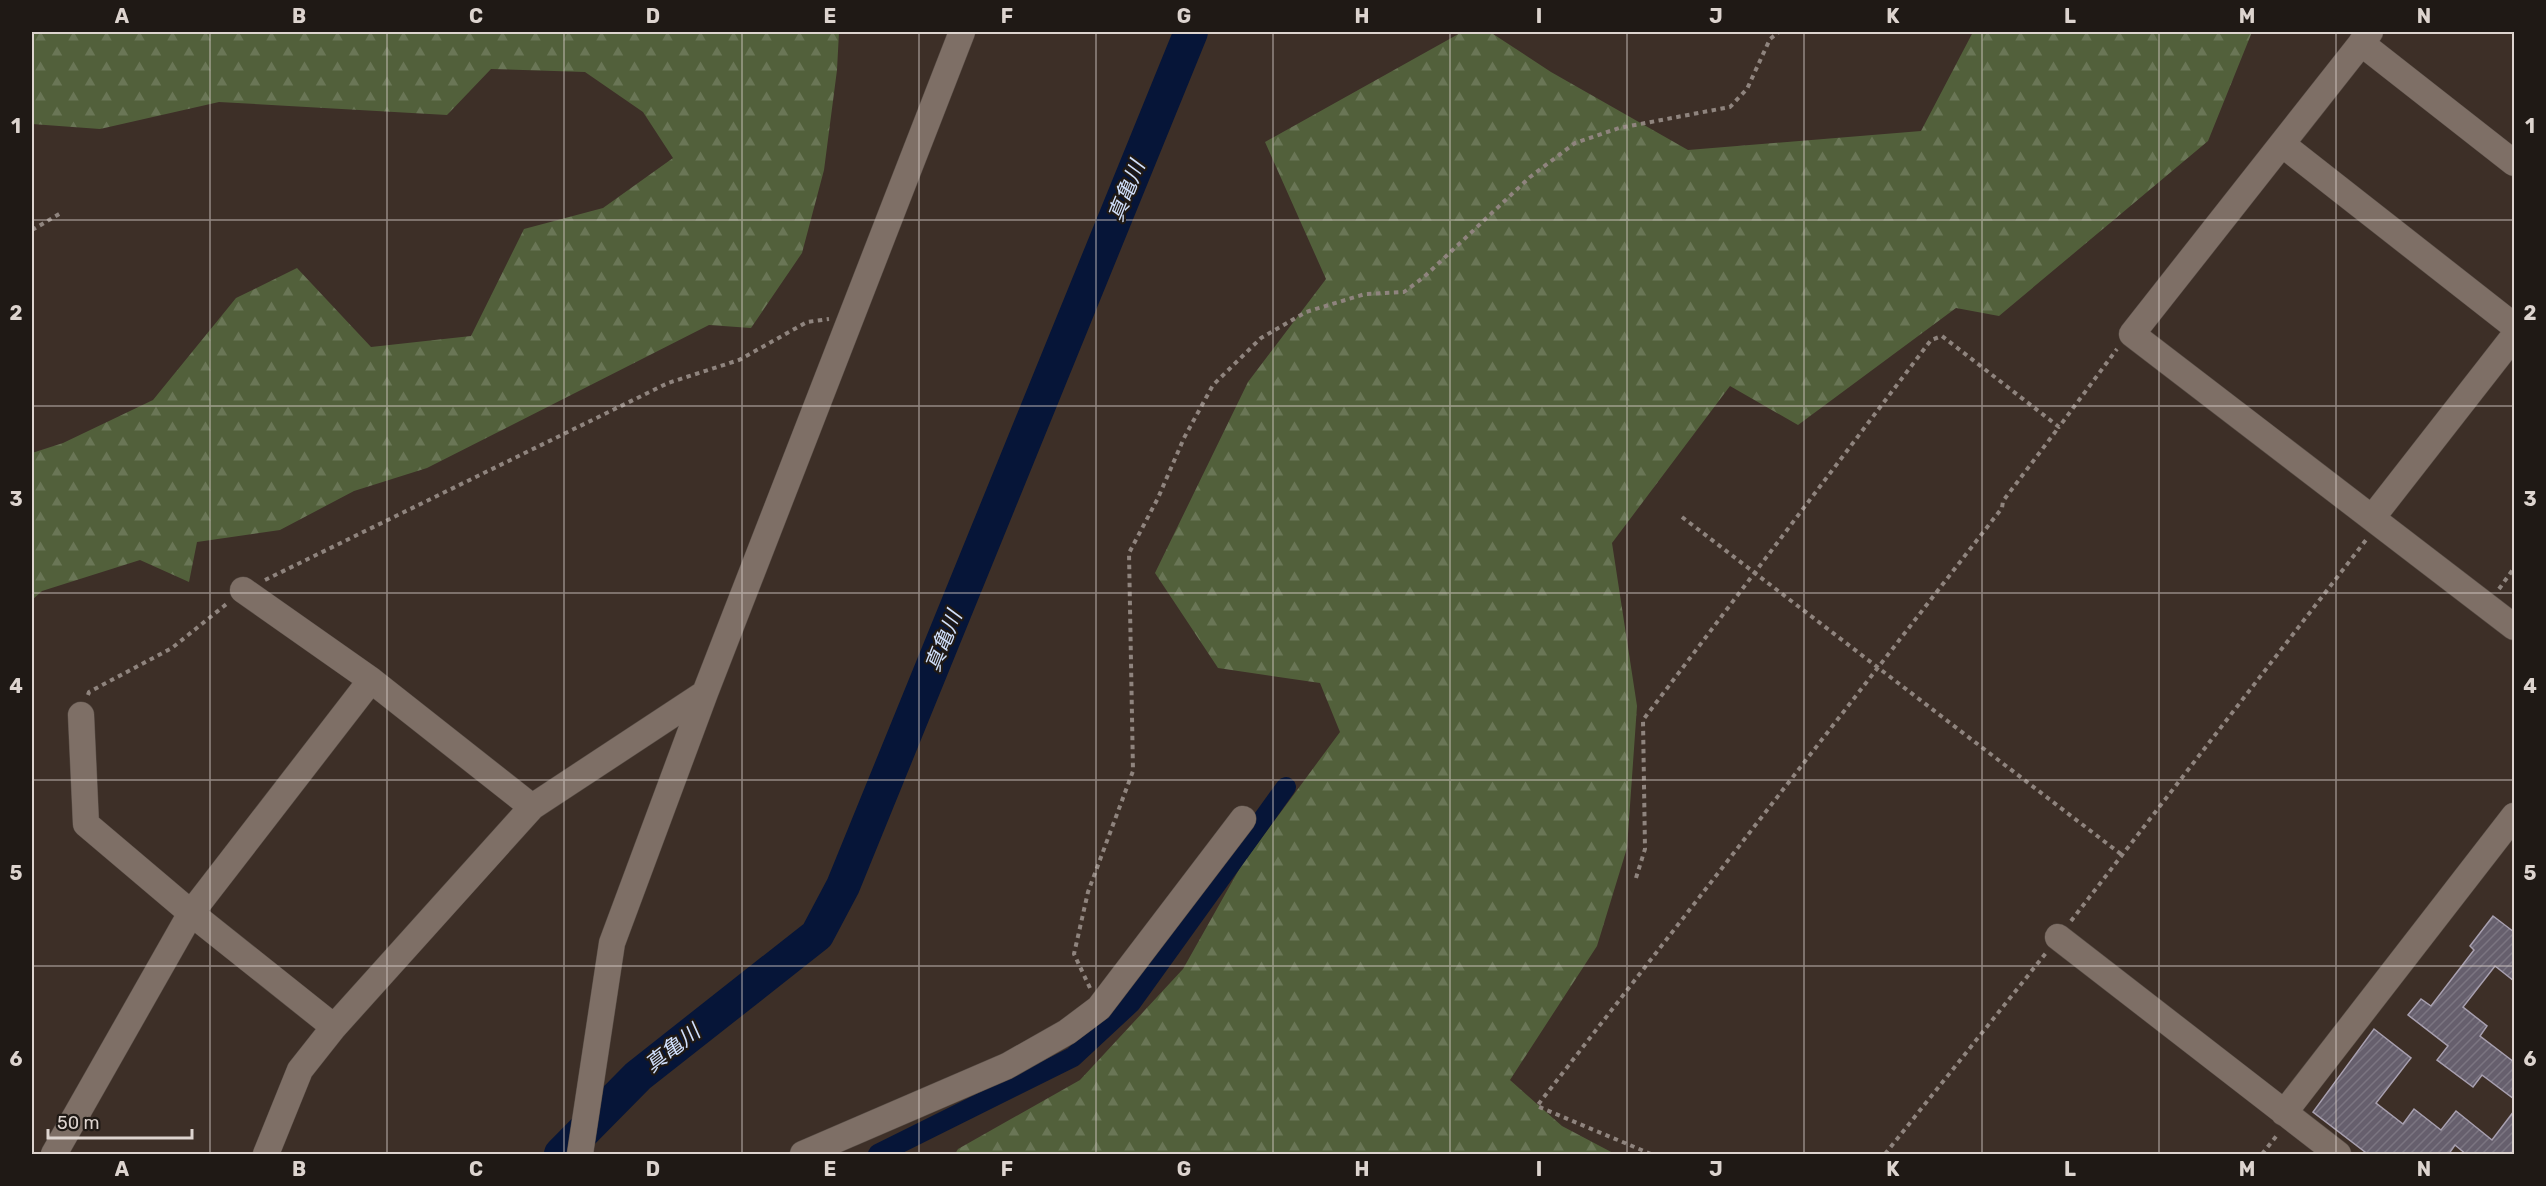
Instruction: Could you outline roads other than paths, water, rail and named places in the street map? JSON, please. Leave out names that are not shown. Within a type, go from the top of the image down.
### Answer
[{"type":"street","points":[[580,1155],[612,943],[705,693],[962,32]]},
{"type":"street","points":[[2514,163],[2365,37],[2133,334],[2514,627]]},
{"type":"street","points":[[2282,144],[2514,326]]},
{"type":"street","points":[[2376,521],[2514,336]]},
{"type":"street","points":[[243,591],[370,680],[532,807]]},
{"type":"street","points":[[54,1155],[191,913],[370,680]]},
{"type":"street","points":[[266,1155],[300,1070],[334,1027],[532,807],[705,693]]},
{"type":"street","points":[[81,715],[86,824],[191,913],[334,1027]]},
{"type":"street","points":[[2284,1113],[2514,816]]},
{"type":"street","points":[[803,1155],[1007,1066],[1067,1032],[1099,1008],[1243,819]]},
{"type":"street","points":[[2058,937],[2338,1155]]},
{"type":"waterway","name":"真亀川","points":[[561,1154],[638,1076],[817,935],[843,886],[1191,32]]},
{"type":"waterway","points":[[878,1154],[1073,1057],[1131,1003],[1286,787]]}]
